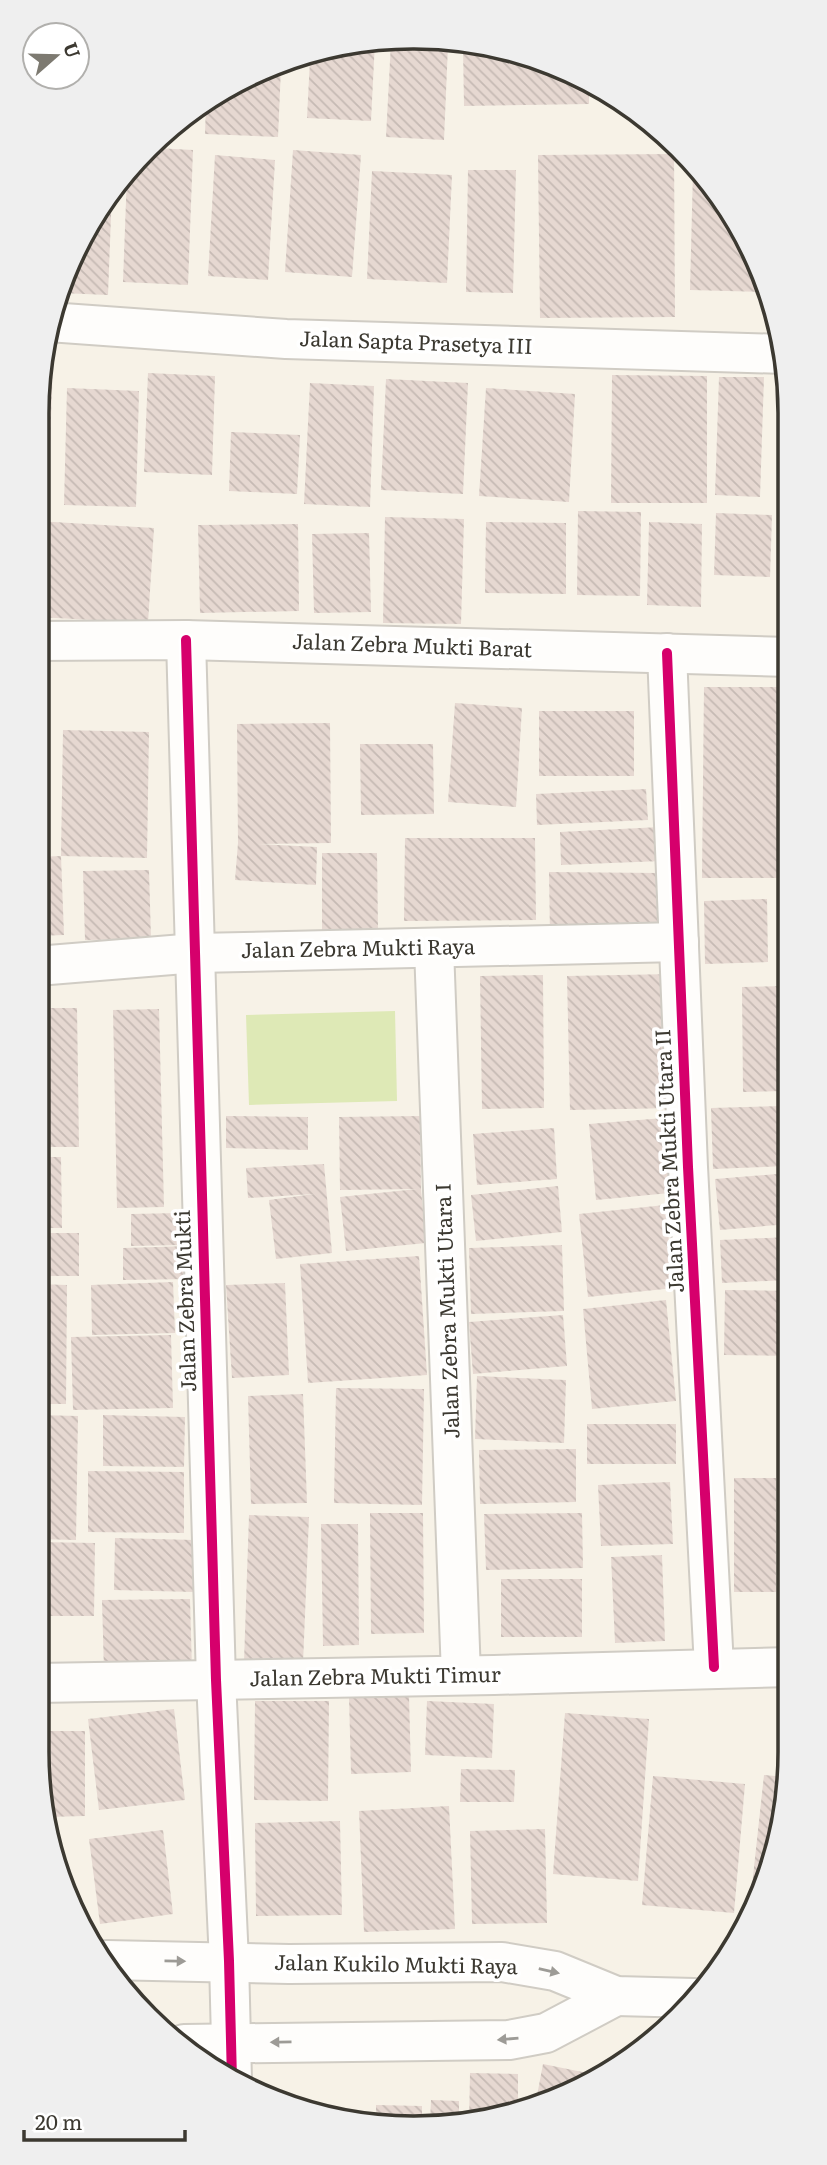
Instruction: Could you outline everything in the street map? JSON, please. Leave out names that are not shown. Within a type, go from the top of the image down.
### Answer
[{"type":"street","name":"Jalan Sapta Prasetya III","points":[[60,323],[286,339],[773,354]]},
{"type":"street","name":"Jalan Zebra Mukti Barat","points":[[49,641],[186,640],[778,657]]},
{"type":"street","name":"Jalan Zebra Mukti","points":[[186,640],[216,1680],[232,2067]]},
{"type":"street","name":"Jalan Zebra Mukti Utara II","points":[[667,653],[714,1667]]},
{"type":"street","name":"Jalan Zebra Mukti Raya","points":[[49,965],[195,953],[679,942]]},
{"type":"street","name":"Jalan Zebra Mukti Utara I","points":[[434,948],[461,1675]]},
{"type":"street","name":"Jalan Zebra Mukti Timur","points":[[49,1683],[778,1667]]},
{"type":"street","name":"Jalan Kukilo Mukti Raya","points":[[114,1960],[289,1964],[502,1962],[555,1971],[616,1996]]},
{"type":"street","points":[[195,2044],[509,2040],[546,2033],[616,1996],[682,1998]]},
{"type":"green space","points":[[395,1011],[397,1101],[249,1105],[246,1015]]},
{"type":"building","points":[[391,50],[448,51],[444,140],[386,137]]},
{"type":"building","points":[[374,51],[371,121],[307,118],[310,64]]},
{"type":"building","points":[[463,52],[531,68],[589,94],[589,104],[464,106]]},
{"type":"building","points":[[281,74],[278,137],[205,134],[206,114],[231,98]]},
{"type":"building","points":[[164,148],[193,150],[188,285],[123,282],[126,189]]},
{"type":"building","points":[[293,150],[361,155],[352,277],[285,272]]},
{"type":"building","points":[[669,154],[674,159],[675,317],[540,318],[538,155]]},
{"type":"building","points":[[215,155],[275,160],[268,280],[208,276]]},
{"type":"building","points":[[468,170],[516,170],[513,293],[466,292]]},
{"type":"building","points":[[372,171],[452,175],[447,283],[367,279]]},
{"type":"building","points":[[693,179],[729,231],[757,292],[690,290]]},
{"type":"building","points":[[111,209],[108,295],[69,293],[87,252]]},
{"type":"building","points":[[53,364],[49,473],[49,414]]},
{"type":"building","points":[[148,373],[215,376],[212,475],[144,472]]},
{"type":"building","points":[[612,375],[707,376],[707,503],[611,503]]},
{"type":"building","points":[[719,377],[764,377],[760,497],[715,495]]},
{"type":"building","points":[[386,379],[468,383],[463,494],[381,490]]},
{"type":"building","points":[[310,383],[374,386],[370,507],[304,504]]},
{"type":"building","points":[[67,388],[139,391],[136,507],[64,505]]},
{"type":"building","points":[[486,388],[575,394],[569,502],[479,496]]},
{"type":"building","points":[[231,432],[300,435],[297,494],[229,491]]},
{"type":"building","points":[[578,511],[641,512],[640,596],[577,595]]},
{"type":"building","points":[[716,513],[772,515],[770,577],[714,575]]},
{"type":"building","points":[[385,517],[464,519],[461,624],[383,623]]},
{"type":"building","points":[[49,522],[154,528],[148,623],[49,618]]},
{"type":"building","points":[[486,522],[566,523],[566,594],[485,593]]},
{"type":"building","points":[[649,522],[702,524],[701,607],[647,605]]},
{"type":"building","points":[[298,524],[299,611],[200,613],[198,525]]},
{"type":"building","points":[[369,533],[371,612],[314,613],[312,534]]},
{"type":"building","points":[[704,687],[778,687],[778,878],[702,878]]},
{"type":"building","points":[[455,703],[522,708],[516,807],[448,802]]},
{"type":"building","points":[[539,711],[634,711],[634,776],[539,776]]},
{"type":"building","points":[[330,723],[331,843],[258,844],[317,847],[316,885],[235,880],[238,843],[237,724]]},
{"type":"building","points":[[63,730],[149,732],[147,858],[61,856]]},
{"type":"building","points":[[360,744],[433,744],[434,814],[361,815]]},
{"type":"building","points":[[646,789],[648,820],[537,825],[536,794]]},
{"type":"building","points":[[660,827],[662,861],[561,865],[560,832]]},
{"type":"building","points":[[405,838],[535,838],[536,920],[404,921]]},
{"type":"building","points":[[322,853],[377,853],[378,930],[322,930]]},
{"type":"building","points":[[49,856],[61,856],[64,935],[49,936]]},
{"type":"building","points":[[149,870],[151,939],[85,940],[83,871]]},
{"type":"building","points":[[549,872],[658,873],[657,938],[550,937]]},
{"type":"building","points":[[767,899],[768,962],[705,964],[704,901]]},
{"type":"building","points":[[673,974],[676,1108],[570,1110],[567,976]]},
{"type":"building","points":[[543,975],[544,1108],[482,1109],[480,976]]},
{"type":"building","points":[[778,986],[778,1091],[743,1092],[742,987]]},
{"type":"building","points":[[49,1008],[77,1008],[79,1147],[49,1147]]},
{"type":"building","points":[[159,1009],[164,1207],[117,1208],[113,1010]]},
{"type":"building","points":[[778,1106],[778,1166],[713,1169],[711,1108]]},
{"type":"building","points":[[226,1116],[308,1117],[308,1150],[226,1148]]},
{"type":"building","points":[[420,1116],[421,1189],[426,1243],[346,1251],[340,1197],[417,1189],[340,1190],[339,1117]]},
{"type":"building","points":[[664,1118],[670,1193],[596,1200],[589,1124]]},
{"type":"building","points":[[554,1128],[557,1179],[477,1185],[473,1134]]},
{"type":"building","points":[[49,1157],[61,1157],[62,1228],[49,1228]]},
{"type":"building","points":[[324,1164],[332,1253],[276,1259],[269,1200],[314,1194],[248,1198],[246,1168]]},
{"type":"building","points":[[778,1174],[778,1225],[720,1230],[715,1179]]},
{"type":"building","points":[[558,1186],[562,1232],[476,1241],[471,1195]]},
{"type":"building","points":[[665,1205],[674,1288],[588,1297],[579,1214]]},
{"type":"building","points":[[179,1213],[181,1245],[131,1246],[131,1214]]},
{"type":"building","points":[[49,1233],[79,1233],[79,1276],[49,1276]]},
{"type":"building","points":[[778,1237],[778,1280],[722,1283],[720,1240]]},
{"type":"building","points":[[562,1245],[564,1311],[471,1314],[469,1248]]},
{"type":"building","points":[[191,1246],[191,1279],[123,1280],[123,1248]]},
{"type":"building","points":[[419,1256],[427,1375],[308,1383],[300,1264]]},
{"type":"building","points":[[173,1282],[175,1333],[92,1335],[91,1285]]},
{"type":"building","points":[[285,1283],[289,1375],[232,1378],[226,1285]]},
{"type":"building","points":[[49,1284],[67,1285],[66,1404],[49,1404]]},
{"type":"building","points":[[725,1290],[778,1291],[778,1356],[724,1355]]},
{"type":"building","points":[[666,1300],[676,1401],[592,1409],[583,1309]]},
{"type":"building","points":[[563,1315],[567,1366],[473,1374],[469,1322]]},
{"type":"building","points":[[171,1335],[173,1408],[73,1410],[71,1337]]},
{"type":"building","points":[[477,1376],[566,1380],[564,1443],[475,1439]]},
{"type":"building","points":[[336,1388],[424,1389],[422,1505],[334,1503]]},
{"type":"building","points":[[303,1394],[307,1503],[251,1504],[248,1396]]},
{"type":"building","points":[[49,1415],[78,1416],[76,1540],[49,1539]]},
{"type":"building","points":[[103,1415],[185,1417],[184,1467],[103,1466]]},
{"type":"building","points":[[587,1424],[676,1424],[676,1464],[587,1464]]},
{"type":"building","points":[[576,1449],[576,1502],[480,1504],[479,1450]]},
{"type":"building","points":[[88,1471],[184,1472],[184,1533],[88,1532]]},
{"type":"building","points":[[734,1478],[776,1478],[776,1592],[734,1592]]},
{"type":"building","points":[[670,1482],[673,1544],[601,1546],[598,1485]]},
{"type":"building","points":[[370,1513],[423,1513],[424,1633],[371,1634]]},
{"type":"building","points":[[582,1513],[583,1568],[486,1570],[484,1514]]},
{"type":"building","points":[[249,1515],[309,1517],[303,1664],[244,1662]]},
{"type":"building","points":[[321,1524],[358,1524],[359,1645],[323,1646]]},
{"type":"building","points":[[115,1538],[195,1540],[194,1592],[114,1590]]},
{"type":"building","points":[[49,1542],[95,1543],[94,1616],[49,1616]]},
{"type":"building","points":[[662,1555],[665,1641],[615,1643],[611,1557]]},
{"type":"building","points":[[501,1579],[582,1579],[582,1637],[501,1637]]},
{"type":"building","points":[[190,1599],[192,1670],[104,1672],[102,1600]]},
{"type":"building","points":[[409,1696],[411,1772],[351,1774],[349,1697]]},
{"type":"building","points":[[255,1701],[329,1701],[328,1801],[254,1800]]},
{"type":"building","points":[[427,1701],[494,1704],[492,1758],[425,1755]]},
{"type":"building","points":[[174,1709],[185,1800],[99,1810],[88,1719]]},
{"type":"building","points":[[565,1713],[649,1719],[638,1881],[553,1874]]},
{"type":"building","points":[[49,1731],[85,1731],[85,1816],[55,1817]]},
{"type":"building","points":[[461,1769],[515,1770],[514,1802],[460,1802]]},
{"type":"building","points":[[764,1775],[777,1776],[766,1846],[752,1886]]},
{"type":"building","points":[[653,1776],[745,1784],[734,1913],[642,1905]]},
{"type":"building","points":[[449,1806],[455,1929],[364,1932],[359,1811]]},
{"type":"building","points":[[340,1821],[342,1915],[256,1916],[255,1823]]},
{"type":"building","points":[[545,1829],[547,1923],[472,1924],[470,1831]]},
{"type":"building","points":[[163,1830],[173,1914],[100,1924],[89,1839]]},
{"type":"building","points":[[543,2064],[585,2073],[553,2088],[537,2094]]},
{"type":"building","points":[[470,2073],[518,2074],[518,2101],[469,2112]]},
{"type":"building","points":[[431,2100],[459,2101],[459,2113],[430,2115]]},
{"type":"building","points":[[376,2105],[422,2106],[422,2116],[376,2114]]},
{"type":"cycle path","points":[[186,640],[216,1680],[232,2067]]},
{"type":"cycle path","points":[[667,653],[688,1167],[714,1667]]}]
